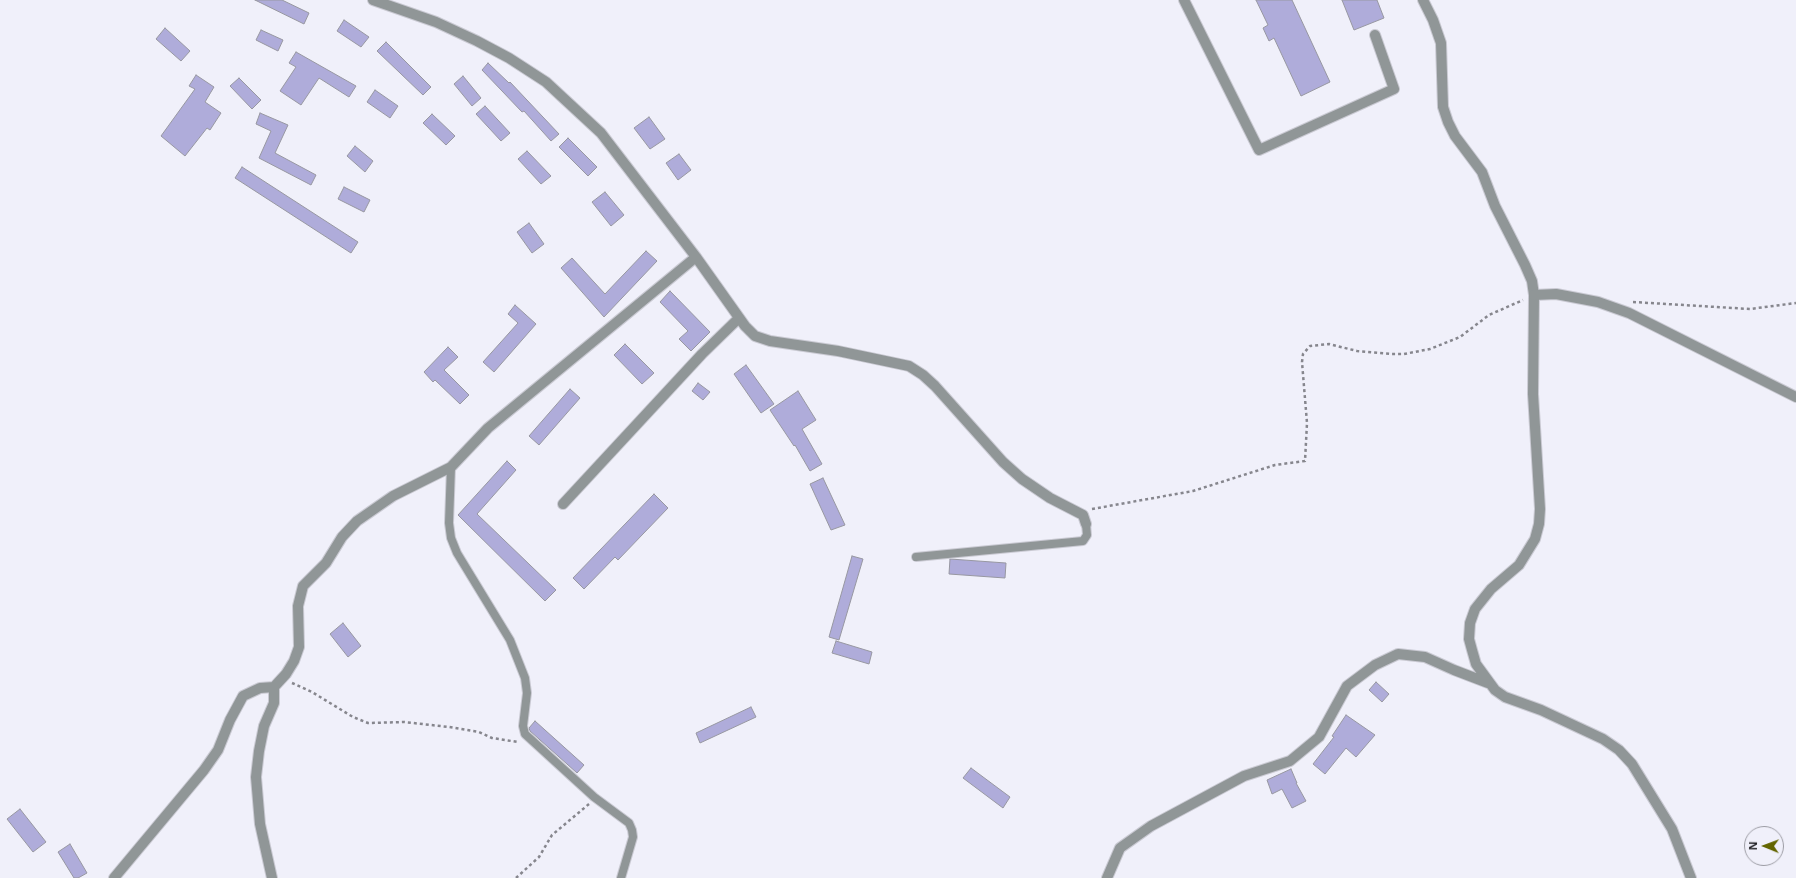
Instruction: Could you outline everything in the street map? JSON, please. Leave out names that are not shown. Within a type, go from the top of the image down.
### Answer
[{"type":"street","points":[[373,0],[389,3],[477,41],[509,58],[546,82],[601,133],[696,257],[739,318],[755,336],[770,341],[838,350],[909,366],[923,375],[935,386],[1003,462],[1022,479],[1050,498],[1083,515],[1086,524]]},
{"type":"street","points":[[1184,0],[1259,150],[1394,89],[1375,34]]},
{"type":"street","points":[[1422,0],[1433,20],[1441,43],[1444,106],[1448,122],[1455,136],[1482,172],[1498,212],[1532,281],[1534,295],[1533,394],[1540,509],[1539,524],[1535,538],[1528,553],[1519,565],[1483,598],[1476,609],[1470,623],[1469,638],[1476,664],[1488,683],[1505,697],[1568,722],[1603,739],[1619,750],[1632,764],[1669,824],[1691,878]]},
{"type":"street","points":[[272,878],[260,824],[256,777],[258,750],[264,726],[274,703],[277,685],[294,661],[299,647],[298,606],[303,586],[326,563],[342,537],[357,522],[393,496],[451,467],[488,428],[537,390],[696,257]]},
{"type":"street","points":[[1534,295],[1556,294],[1598,302],[1629,313],[1796,397]]},
{"type":"street","points":[[563,504],[702,354],[739,318]]},
{"type":"street","points":[[1107,878],[1120,848],[1151,826],[1244,776],[1290,761],[1319,737],[1347,686],[1375,665],[1398,654],[1426,657],[1488,683]]},
{"type":"street","points":[[114,878],[204,770],[218,750],[230,720],[243,696],[256,689],[277,685]]},
{"type":"lane","points":[[451,467],[449,523],[451,538],[457,553],[510,640],[525,678],[527,692],[523,726],[525,734],[594,797],[629,823],[632,830],[631,842],[620,878]]},
{"type":"lane","points":[[916,557],[1078,542],[1083,541],[1087,535],[1086,524]]},
{"type":"path","points":[[1072,509],[1085,510],[1111,507],[1170,496],[1193,491],[1276,465],[1305,461],[1307,423],[1302,362],[1303,354],[1306,349],[1317,344],[1329,344],[1357,351],[1404,354],[1430,349],[1460,337],[1488,315],[1534,295]]},
{"type":"path","points":[[1626,302],[1750,309],[1796,303]]},
{"type":"path","points":[[277,685],[287,682],[298,686],[328,701],[353,717],[368,723],[404,722],[449,727],[479,732],[492,738],[535,744]]},
{"type":"path","points":[[516,878],[539,857],[552,835],[585,809],[594,797]]},
{"type":"building","points":[[255,0],[282,0],[309,13],[304,24]]},
{"type":"building","points":[[1256,0],[1292,0],[1330,82],[1301,96],[1274,38],[1269,41],[1263,28],[1268,25]]},
{"type":"building","points":[[1342,0],[1377,0],[1384,18],[1354,30]]},
{"type":"building","points":[[344,20],[369,37],[361,47],[337,31]]},
{"type":"building","points":[[165,28],[190,51],[181,61],[156,39]]},
{"type":"building","points":[[261,30],[283,40],[278,51],[256,40]]},
{"type":"building","points":[[386,42],[431,87],[423,95],[377,51]]},
{"type":"building","points":[[296,52],[356,86],[349,97],[319,78],[301,105],[280,91],[296,67],[289,63]]},
{"type":"building","points":[[488,63],[509,83],[510,82],[559,134],[551,141],[524,111],[522,112],[482,70]]},
{"type":"building","points":[[196,75],[214,87],[205,102],[221,113],[210,130],[207,128],[185,156],[161,136],[195,89],[189,86]]},
{"type":"building","points":[[463,76],[481,98],[472,106],[454,84]]},
{"type":"building","points":[[239,78],[261,100],[252,109],[230,86]]},
{"type":"building","points":[[375,90],[398,106],[390,118],[367,102]]},
{"type":"building","points":[[485,106],[510,133],[501,141],[476,114]]},
{"type":"building","points":[[260,113],[288,125],[275,153],[316,175],[311,185],[259,158],[271,131],[256,124]]},
{"type":"building","points":[[432,114],[455,136],[446,145],[423,123]]},
{"type":"building","points":[[649,117],[665,139],[650,149],[634,128]]},
{"type":"building","points":[[568,138],[597,167],[588,176],[559,147]]},
{"type":"building","points":[[355,146],[373,161],[365,172],[347,156]]},
{"type":"building","points":[[527,151],[551,176],[541,184],[518,159]]},
{"type":"building","points":[[679,154],[691,170],[678,180],[666,163]]},
{"type":"building","points":[[242,167],[358,242],[351,253],[235,178]]},
{"type":"building","points":[[344,187],[370,200],[364,212],[338,199]]},
{"type":"building","points":[[605,192],[624,215],[611,226],[592,202]]},
{"type":"building","points":[[529,223],[544,244],[532,253],[517,232]]},
{"type":"building","points":[[646,251],[657,261],[604,317],[561,268],[572,258],[605,294]]},
{"type":"building","points":[[670,291],[710,332],[691,351],[679,339],[688,331],[660,302]]},
{"type":"building","points":[[515,305],[536,324],[494,372],[483,362],[518,323],[508,314]]},
{"type":"building","points":[[625,344],[654,373],[642,384],[614,355]]},
{"type":"building","points":[[448,347],[458,357],[444,370],[469,395],[460,404],[435,380],[433,382],[424,372]]},
{"type":"building","points":[[746,365],[774,404],[761,413],[734,374]]},
{"type":"building","points":[[698,383],[710,392],[703,400],[692,391]]},
{"type":"building","points":[[570,389],[580,398],[539,445],[529,436]]},
{"type":"building","points":[[798,391],[816,420],[802,429],[822,464],[810,471],[795,445],[794,446],[770,410]]},
{"type":"building","points":[[507,461],[516,470],[477,514],[556,590],[545,601],[458,515]]},
{"type":"building","points":[[823,478],[845,525],[831,530],[810,484]]},
{"type":"building","points":[[654,494],[668,508],[618,560],[615,557],[584,589],[573,578]]},
{"type":"building","points":[[852,556],[863,559],[839,640],[829,637]]},
{"type":"building","points":[[950,559],[1006,563],[1005,578],[949,574]]},
{"type":"building","points":[[343,623],[361,646],[348,657],[330,634]]},
{"type":"building","points":[[836,641],[872,652],[869,664],[832,653]]},
{"type":"building","points":[[1376,682],[1389,694],[1382,702],[1369,690]]},
{"type":"building","points":[[751,707],[756,717],[700,743],[696,733]]},
{"type":"building","points":[[1346,715],[1375,735],[1356,757],[1346,748],[1325,774],[1313,764],[1334,737],[1332,736]]},
{"type":"building","points":[[535,721],[584,765],[577,773],[530,731],[529,728]]},
{"type":"building","points":[[971,768],[1010,797],[1003,808],[963,778]]},
{"type":"building","points":[[1291,769],[1296,783],[1306,801],[1292,808],[1282,789],[1272,794],[1267,780]]},
{"type":"building","points":[[20,809],[46,842],[33,852],[7,819]]},
{"type":"building","points":[[70,844],[87,873],[78,878],[74,878],[58,852]]}]
